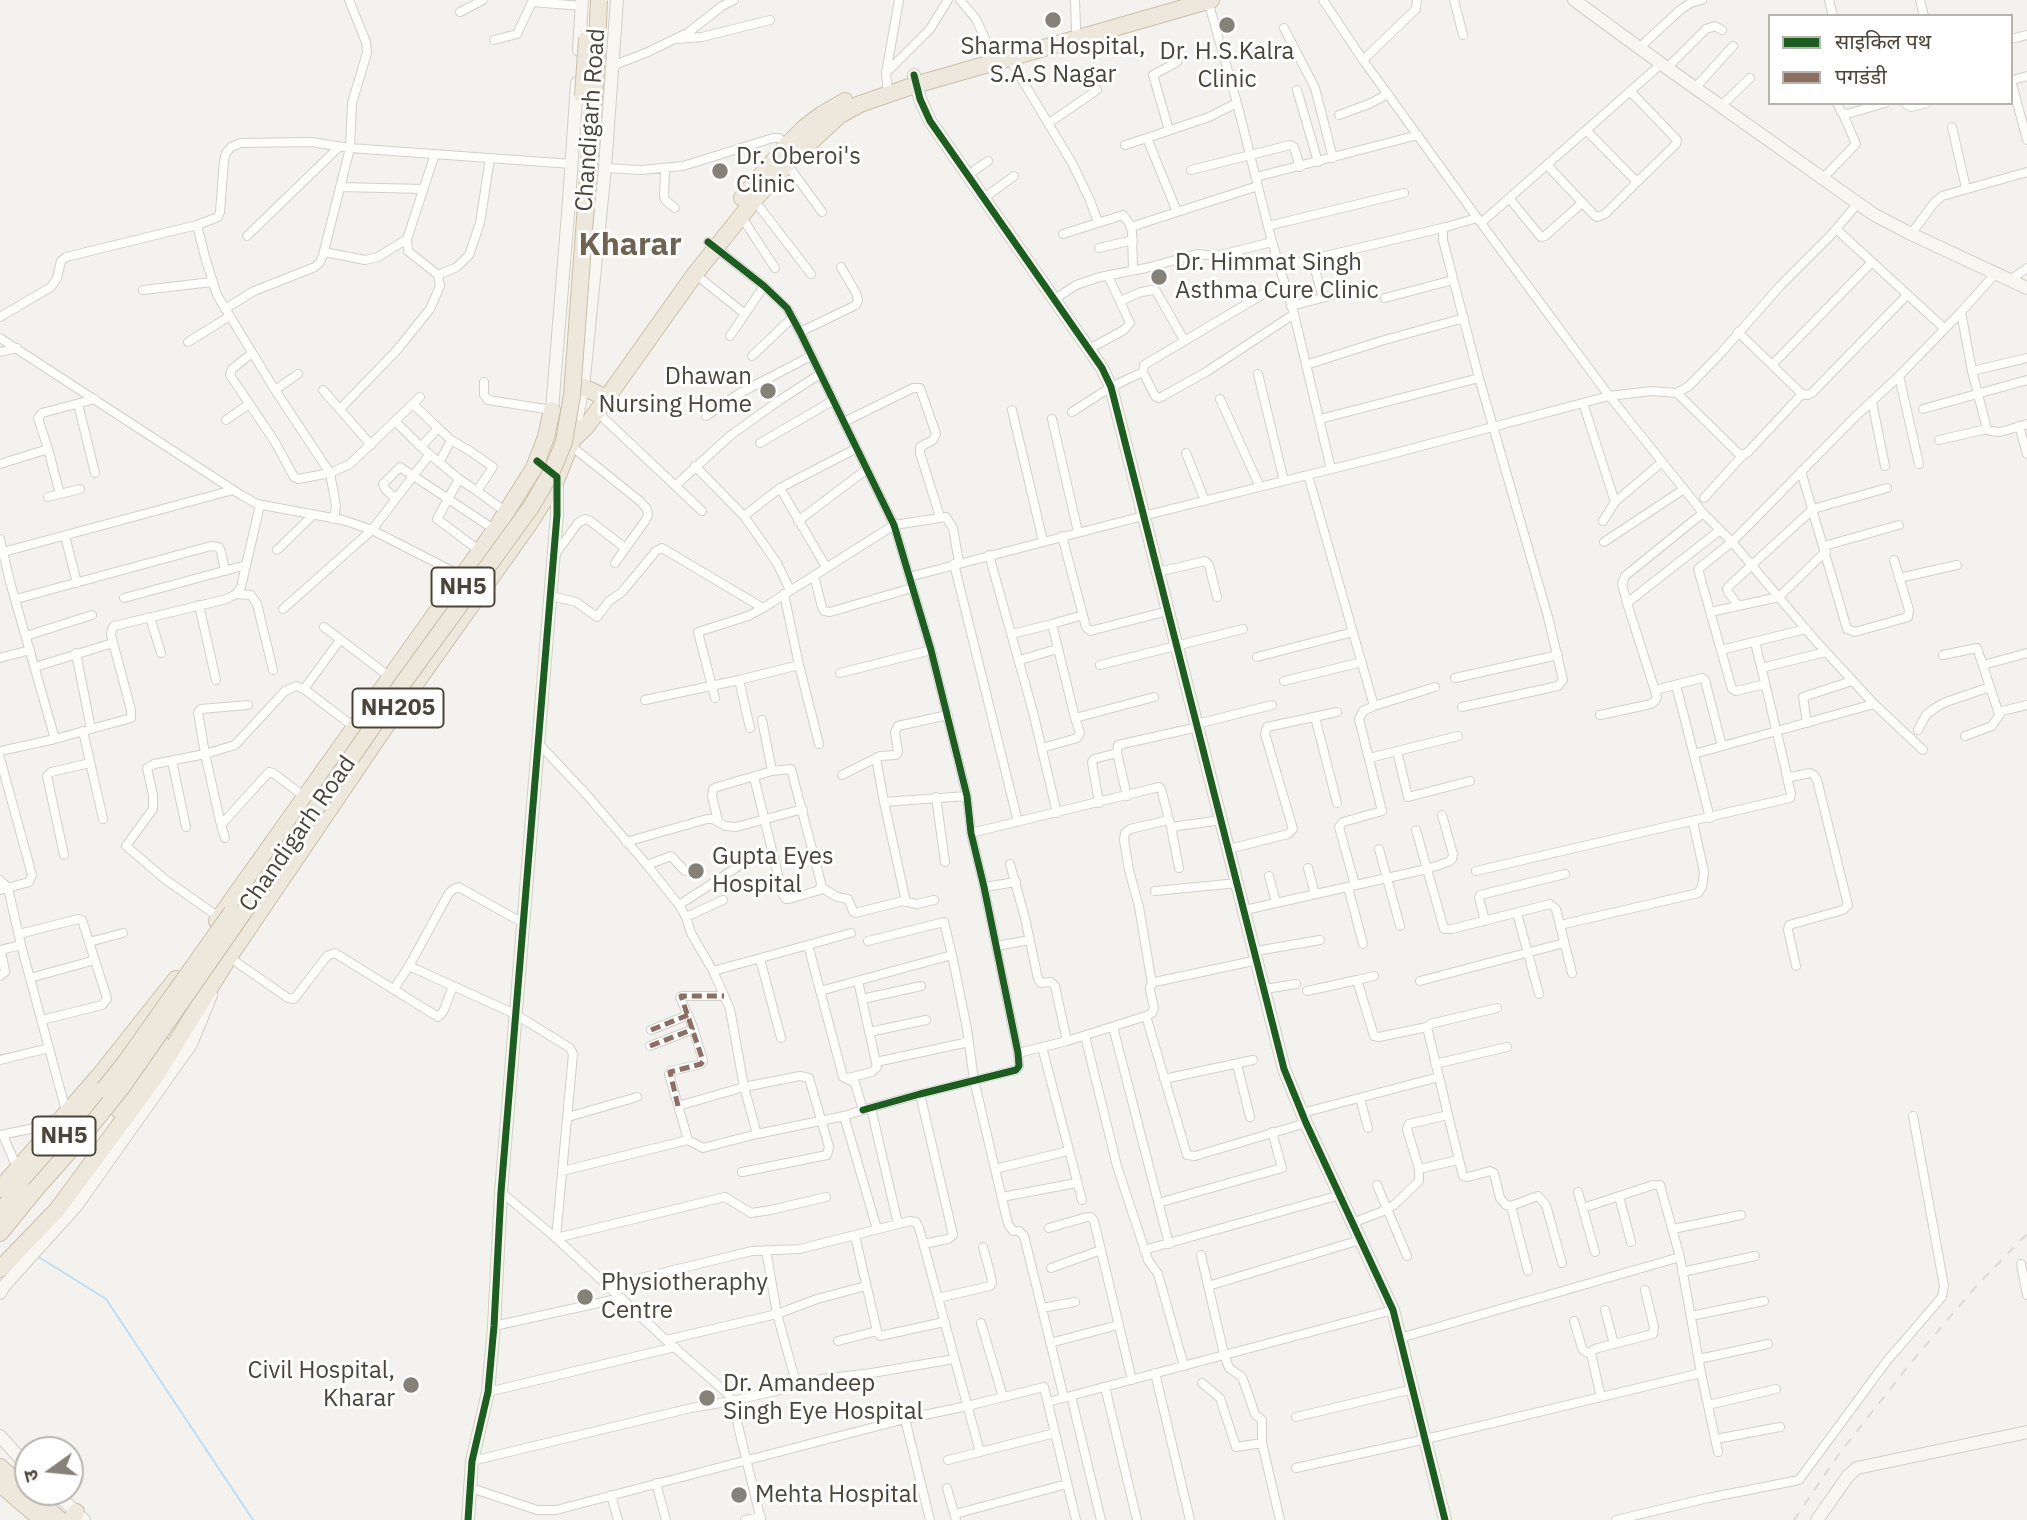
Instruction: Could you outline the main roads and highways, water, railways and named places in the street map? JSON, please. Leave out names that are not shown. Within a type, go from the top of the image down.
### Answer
[{"type":"highway","name":"Chandigarh Road","points":[[0,1233],[81,1138],[186,998],[401,686],[531,507],[552,471],[565,442],[572,395],[599,0]]},
{"type":"highway","points":[[914,80],[1176,0]]},
{"type":"highway","points":[[573,438],[586,427],[695,274],[727,216],[787,145],[821,115],[849,99],[886,84],[1009,58],[1209,0]]},
{"type":"highway","name":"NH5","points":[[0,1212],[125,1063],[247,893],[365,721],[529,495],[545,465],[556,434],[564,378],[584,2]]},
{"type":"highway","points":[[573,438],[590,391],[712,244],[787,164],[840,115],[886,84]]},
{"type":"highway","name":"NH205","points":[[6,1273],[12,1257],[62,1215],[155,1077],[229,957],[396,711],[529,524],[557,477],[573,438],[549,424],[537,461],[495,530],[204,939],[149,1014],[67,1114],[9,1178]]},
{"type":"highway","points":[[12,1257],[110,1124],[171,1027],[186,998]]},
{"type":"highway","points":[[0,1467],[60,1520]]},
{"type":"highway","points":[[0,1484],[41,1520]]},
{"type":"highway","points":[[0,1498],[41,1520]]},
{"type":"waterway","points":[[37,1256],[106,1299],[253,1520]]},
{"type":"railway","points":[[1794,1520],[1839,1454],[1909,1365],[1979,1283],[2027,1234]]},
{"type":"place","name":"Sharma Hospital, S.A.S Nagar","points":[[1053,20]]},
{"type":"place","name":"Dr. H.S.Kalra Clinic","points":[[1227,25]]},
{"type":"place","name":"Dr. Oberoi's Clinic","points":[[720,171]]},
{"type":"place","name":"Dr. Himmat Singh Asthma Cure Clinic","points":[[1159,277]]},
{"type":"place","name":"Dhawan Nursing Home","points":[[768,391]]},
{"type":"place","name":"Gupta Eyes Hospital","points":[[696,871]]},
{"type":"place","name":"Physiotheraphy Centre","points":[[585,1297]]},
{"type":"place","name":"Civil Hospital, Kharar","points":[[411,1385]]},
{"type":"place","name":"Dr. Amandeep Singh Eye Hospital","points":[[707,1398]]},
{"type":"place","name":"Mehta Hospital","points":[[739,1495]]},
{"type":"district","name":"Kharar","points":[[630,246]]}]
